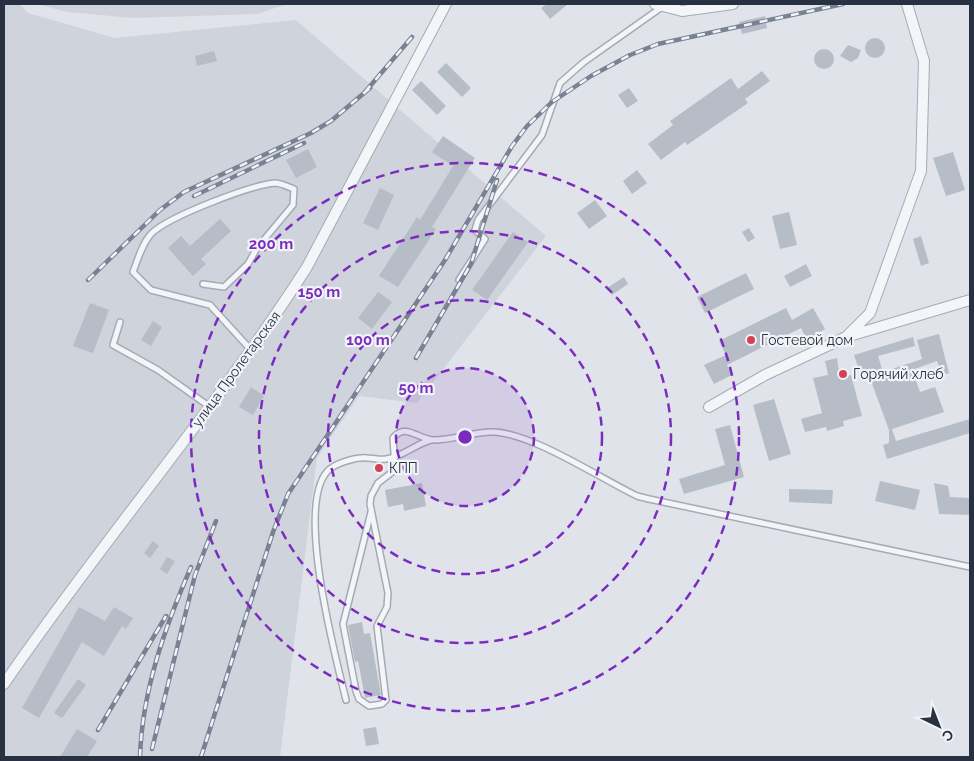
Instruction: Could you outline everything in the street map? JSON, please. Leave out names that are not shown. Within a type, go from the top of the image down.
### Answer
[{"type":"street","name":"улица Пролетарская","points":[[4,684],[60,604],[251,350],[307,267],[446,4]]},
{"type":"street","points":[[659,5],[695,11],[733,4]]},
{"type":"street","points":[[846,337],[870,313],[921,171],[924,61],[908,4]]},
{"type":"street","points":[[709,407],[765,375],[846,337],[970,300]]},
{"type":"lane","points":[[459,280],[485,239],[474,230],[478,220],[542,135],[560,83],[584,62],[659,5]]},
{"type":"lane","points":[[203,284],[224,287],[248,264],[258,248],[293,205],[294,189],[276,183],[206,203],[166,223],[151,234],[133,272],[151,290],[210,305],[251,350]]},
{"type":"lane","points":[[120,322],[113,345],[158,370],[210,406]]},
{"type":"lane","points":[[371,512],[343,624],[356,691],[363,704],[374,707],[386,700],[387,694],[377,626],[389,600],[371,512],[371,496],[384,477],[395,470],[393,438],[400,432],[410,431],[432,440]]},
{"type":"lane","points":[[346,700],[319,579],[316,518],[322,479],[332,467],[360,458],[378,460],[394,458],[432,440],[486,432],[516,435],[637,496],[970,567]]},
{"type":"shaded area","points":[[4,4],[20,4],[28,13],[115,38],[296,20],[546,236],[417,403],[359,396],[317,458],[280,757],[4,757]]},
{"type":"shaded area","points":[[37,4],[287,4],[257,14],[134,18],[67,12]]},
{"type":"building","points":[[547,4],[568,4],[550,19],[541,8]]},
{"type":"building","points":[[765,16],[767,28],[742,34],[739,22]]},
{"type":"building","points":[[875,38],[882,41],[885,48],[882,55],[875,58],[868,55],[865,48],[868,41]]},
{"type":"building","points":[[848,45],[861,50],[858,58],[851,62],[840,56]]},
{"type":"building","points":[[824,49],[831,52],[834,59],[831,66],[824,69],[817,66],[814,59],[817,52]]},
{"type":"building","points":[[214,51],[217,61],[197,66],[195,56]]},
{"type":"building","points":[[446,63],[471,88],[462,97],[437,72]]},
{"type":"building","points":[[762,71],[770,81],[745,99],[748,103],[687,145],[685,142],[661,160],[648,144],[673,125],[670,121],[731,78],[738,89]]},
{"type":"building","points":[[421,81],[446,106],[437,115],[412,90]]},
{"type":"building","points":[[629,88],[638,101],[627,108],[618,95]]},
{"type":"building","points":[[443,136],[475,158],[432,227],[436,229],[398,287],[379,276],[417,217],[420,220],[453,166],[432,152]]},
{"type":"building","points":[[308,149],[317,167],[296,178],[286,160]]},
{"type":"building","points":[[953,152],[965,190],[946,196],[933,158]]},
{"type":"building","points":[[637,170],[647,183],[632,194],[623,181]]},
{"type":"building","points":[[380,188],[394,195],[378,230],[363,223]]},
{"type":"building","points":[[595,200],[607,216],[589,229],[577,213]]},
{"type":"building","points":[[789,212],[797,245],[780,249],[772,216]]},
{"type":"building","points":[[220,219],[231,231],[201,259],[206,264],[193,276],[168,248],[181,236],[190,246]]},
{"type":"building","points":[[749,228],[755,238],[748,242],[742,232]]},
{"type":"building","points":[[513,232],[528,242],[487,300],[472,290]]},
{"type":"building","points":[[921,236],[929,263],[921,266],[913,239]]},
{"type":"building","points":[[806,264],[812,276],[790,287],[784,276]]},
{"type":"building","points":[[746,273],[754,289],[705,313],[697,297]]},
{"type":"building","points":[[624,277],[628,284],[612,295],[607,288]]},
{"type":"building","points":[[378,292],[392,302],[372,329],[358,318]]},
{"type":"building","points":[[90,303],[109,310],[93,353],[73,346]]},
{"type":"building","points":[[786,308],[792,320],[813,308],[825,329],[807,340],[801,328],[727,365],[732,375],[714,384],[704,365],[726,355],[719,341]]},
{"type":"building","points":[[153,321],[162,327],[151,346],[141,340]]},
{"type":"building","points":[[939,334],[949,373],[942,375],[937,361],[912,370],[920,392],[935,387],[944,412],[892,429],[896,441],[970,419],[970,433],[887,459],[883,445],[889,443],[889,430],[867,370],[860,373],[854,355],[913,337],[915,346],[878,356],[883,372],[922,359],[917,340]]},
{"type":"building","points":[[837,358],[840,378],[851,375],[862,416],[843,421],[844,426],[827,431],[826,427],[805,432],[801,419],[822,413],[813,378],[828,375],[825,361]]},
{"type":"building","points":[[251,387],[264,396],[253,415],[239,407]]},
{"type":"building","points":[[774,399],[791,454],[769,461],[753,405]]},
{"type":"building","points":[[730,425],[744,477],[684,494],[679,479],[725,465],[715,429]]},
{"type":"building","points":[[880,481],[920,490],[915,510],[875,501]]},
{"type":"building","points":[[422,483],[426,506],[404,511],[403,504],[388,507],[385,490]]},
{"type":"building","points":[[934,483],[948,486],[950,497],[970,498],[970,515],[939,514]]},
{"type":"building","points":[[789,489],[833,490],[832,504],[789,502]]},
{"type":"building","points":[[153,541],[159,546],[150,558],[144,553]]},
{"type":"building","points":[[167,557],[175,561],[167,574],[160,569]]},
{"type":"building","points":[[79,607],[105,621],[114,607],[133,618],[126,629],[122,626],[104,656],[82,642],[39,718],[22,708]]},
{"type":"building","points":[[362,622],[364,634],[370,633],[381,695],[365,698],[358,661],[355,662],[348,625]]},
{"type":"building","points":[[78,679],[86,685],[62,718],[54,713]]},
{"type":"building","points":[[376,727],[379,744],[366,746],[363,729]]},
{"type":"building","points":[[77,729],[97,741],[87,757],[60,757]]},
{"type":"railway","points":[[201,757],[273,532],[288,494],[445,260],[512,146],[527,126],[552,102],[591,76],[630,55],[658,44],[843,4]]},
{"type":"railway","points":[[365,92],[412,37]]},
{"type":"railway","points":[[88,280],[160,210],[184,192],[311,133],[331,121],[370,88]]},
{"type":"railway","points":[[194,196],[304,143]]},
{"type":"railway","points":[[416,358],[471,264],[497,180]]},
{"type":"railway","points":[[152,749],[195,575],[216,521]]},
{"type":"railway","points":[[140,757],[145,708],[156,660],[172,613],[191,567]]},
{"type":"railway","points":[[98,730],[166,616]]},
{"type":"place","name":"Гостевой дом","points":[[751,340]]},
{"type":"place","name":"Горячий хлеб","points":[[843,374]]},
{"type":"place","name":"КПП","points":[[379,468]]}]
